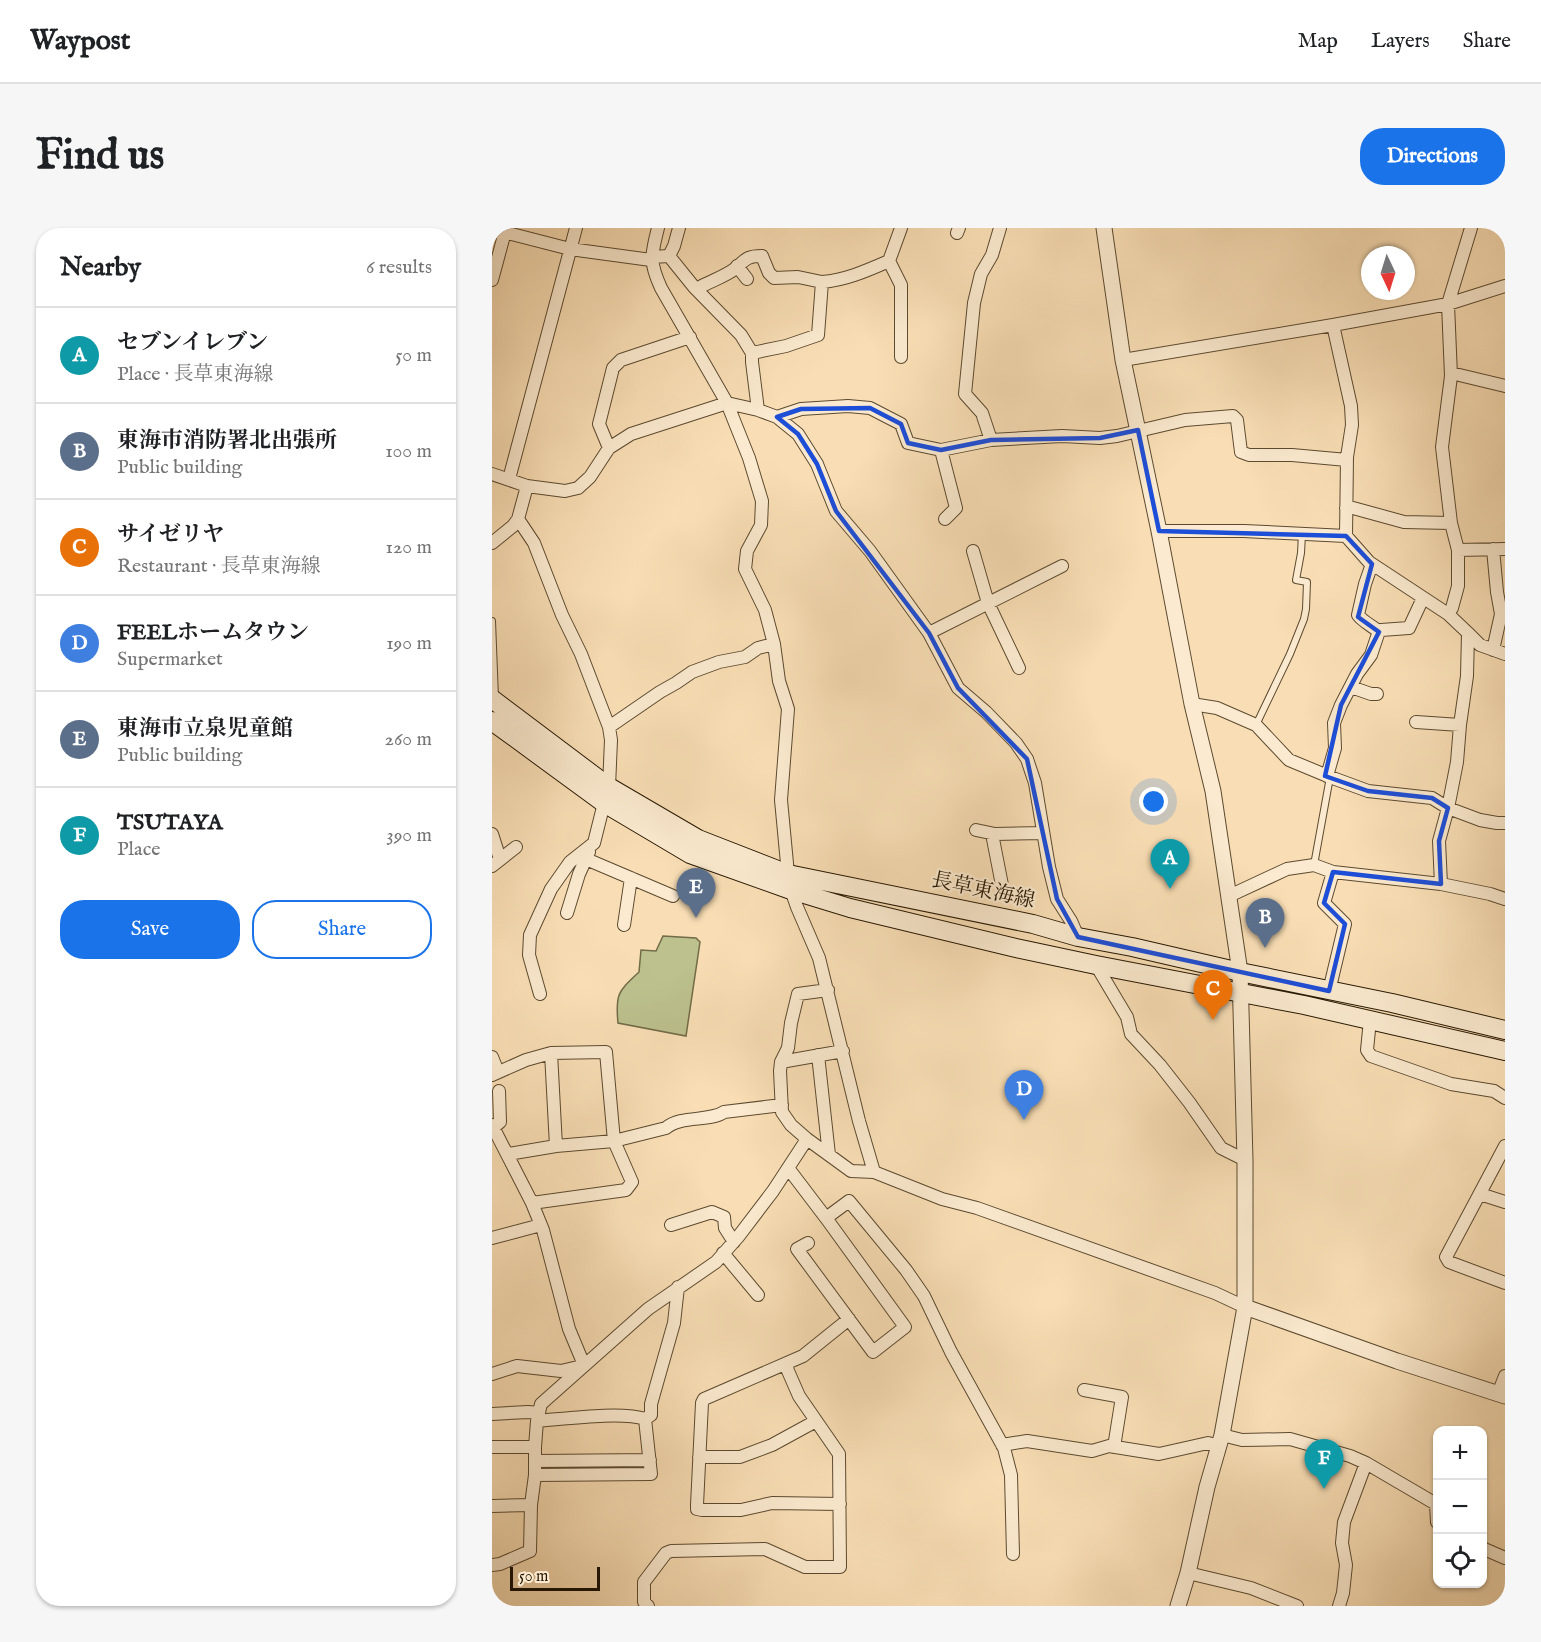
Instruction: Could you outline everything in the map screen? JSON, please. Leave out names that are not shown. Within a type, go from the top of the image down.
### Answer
[{"type":"main road","name":"長草東海線","points":[[494,700],[607,795]]},
{"type":"main road","name":"長草東海線","points":[[494,726],[607,795],[690,854],[790,882],[1033,924],[1078,937],[1132,946],[1239,972],[1504,1028]]},
{"type":"main road","name":"長草東海線","points":[[790,882],[850,908],[1096,966],[1240,993],[1502,1050]]},
{"type":"street","points":[[509,479],[576,228]]},
{"type":"street","points":[[658,228],[652,259],[654,273],[727,403],[749,458],[762,501],[761,525],[747,551],[745,569],[765,610],[774,644],[779,681],[788,709],[782,800],[790,882],[819,957],[859,1121],[874,1172]]},
{"type":"street","points":[[669,256],[679,228]]},
{"type":"street","points":[[698,290],[749,257],[762,256],[769,273],[774,278],[798,277],[822,282],[856,276],[889,261],[901,228]]},
{"type":"street","points":[[991,440],[982,413],[966,394],[974,303],[981,274],[992,255],[1000,228]]},
{"type":"street","points":[[1104,228],[1123,360],[1192,704],[1213,791],[1239,972],[1245,1160],[1245,1307],[1221,1440],[1178,1606]]},
{"type":"street","points":[[1448,614],[1458,586],[1458,550],[1451,523],[1442,447],[1451,373],[1448,304],[1471,228]]},
{"type":"street","points":[[492,229],[506,230],[570,249],[652,259],[669,256]]},
{"type":"street","points":[[492,280],[506,230]]},
{"type":"street","points":[[669,256],[698,290],[734,326],[753,353],[759,410]]},
{"type":"street","points":[[889,261],[902,285],[901,357]]},
{"type":"street","points":[[737,266],[747,279]]},
{"type":"street","points":[[753,353],[786,346],[818,335],[822,282]]},
{"type":"street","points":[[1123,360],[1448,304],[1505,286]]},
{"type":"street","points":[[1333,325],[1351,406],[1352,425],[1347,460],[1346,536],[1372,564],[1448,614],[1480,645],[1499,652],[1501,614],[1497,592],[1499,549],[1458,550]]},
{"type":"street","points":[[609,448],[599,424],[614,368],[621,360],[690,338]]},
{"type":"street","points":[[1451,373],[1505,386]]},
{"type":"street","points":[[492,474],[527,486],[565,491],[578,488],[590,477],[609,448],[631,434],[727,403],[759,410],[777,417],[798,434],[817,464],[836,512],[870,551],[929,633],[958,688],[986,712],[1016,743],[1027,759],[1035,783],[1049,867],[1057,899],[1078,937]]},
{"type":"street","points":[[777,417],[801,409],[848,406],[870,408],[901,424],[908,443],[941,450],[991,440],[1062,436],[1100,438],[1185,420],[1233,416],[1237,420],[1241,452],[1249,455],[1292,455],[1347,460]]},
{"type":"street","points":[[941,450],[956,508],[945,519]]},
{"type":"street","points":[[492,543],[518,519],[527,486]]},
{"type":"street","points":[[1346,508],[1404,522],[1451,523]]},
{"type":"street","points":[[518,519],[534,543],[562,615],[581,654],[609,727],[611,740],[607,795],[594,843],[579,874],[567,913]]},
{"type":"street","points":[[1159,531],[1244,531],[1346,536]]},
{"type":"street","points":[[973,551],[988,603],[1019,668]]},
{"type":"street","points":[[1372,564],[1358,615],[1379,632]]},
{"type":"street","points":[[929,633],[1062,566]]},
{"type":"street","points":[[1328,777],[1335,748],[1334,723],[1341,705],[1371,655],[1379,632],[1409,628],[1423,598]]},
{"type":"street","points":[[1441,884],[1439,841],[1457,762],[1467,676],[1468,633]]},
{"type":"street","points":[[609,727],[692,672],[719,662],[746,657],[758,648],[774,644]]},
{"type":"street","points":[[1351,687],[1377,694]]},
{"type":"street","points":[[1192,704],[1217,708],[1256,725],[1289,760],[1328,777],[1368,791],[1432,798],[1448,808],[1480,820],[1505,823]]},
{"type":"street","points":[[1416,722],[1460,725]]},
{"type":"street","points":[[976,830],[1013,835],[1043,833]]},
{"type":"street","points":[[492,834],[496,862],[516,847]]},
{"type":"street","points":[[995,834],[993,839],[1002,885]]},
{"type":"street","points":[[540,994],[529,955],[530,935],[551,889],[570,862],[594,843]]},
{"type":"street","points":[[586,860],[673,896]]},
{"type":"street","points":[[1229,896],[1287,869],[1314,865],[1333,872],[1441,884],[1505,899]]},
{"type":"street","points":[[1329,991],[1346,924],[1324,903],[1333,872]]},
{"type":"street","points":[[624,926],[631,878]]},
{"type":"street","points":[[1096,966],[1126,1017],[1131,1034],[1160,1065],[1221,1148],[1245,1160]]},
{"type":"street","points":[[828,990],[798,994],[788,1048],[781,1062],[782,1112],[791,1125],[807,1139],[851,1172],[874,1172],[942,1199],[977,1208],[1397,1361],[1502,1395],[1505,1376]]},
{"type":"street","points":[[1370,1020],[1367,1050],[1371,1056],[1451,1084],[1494,1091],[1505,1098]]},
{"type":"street","points":[[1502,1050],[1504,1028]]},
{"type":"street","points":[[781,1062],[843,1051]]},
{"type":"street","points":[[492,1058],[495,1074],[526,1060],[551,1053],[606,1052],[614,1141],[633,1182],[626,1190],[532,1203]]},
{"type":"street","points":[[551,1053],[556,1146]]},
{"type":"street","points":[[818,1055],[829,1155]]},
{"type":"street","points":[[499,1091],[500,1122],[493,1126],[541,1225],[569,1329],[584,1365]]},
{"type":"street","points":[[508,1154],[556,1146],[614,1141],[666,1128],[671,1124],[719,1115],[724,1112],[782,1105]]},
{"type":"street","points":[[492,1565],[531,1551],[531,1505],[541,1404],[648,1309],[716,1262],[773,1191],[807,1139]]},
{"type":"street","points":[[1505,1146],[1446,1257],[1449,1262],[1505,1283]]},
{"type":"street","points":[[788,1168],[905,1327],[873,1352],[797,1249],[808,1242]]},
{"type":"street","points":[[1480,1194],[1505,1202]]},
{"type":"street","points":[[826,1218],[849,1201],[906,1270],[924,1296],[951,1352],[1002,1445],[1011,1475],[1013,1554]]},
{"type":"street","points":[[671,1225],[712,1212],[724,1217],[725,1228],[734,1242]]},
{"type":"street","points":[[492,1238],[541,1225]]},
{"type":"street","points":[[723,1254],[758,1295]]},
{"type":"street","points":[[492,1414],[528,1412],[538,1417],[606,1416],[645,1419],[651,1415],[651,1404],[674,1323],[678,1287]]},
{"type":"street","points":[[840,1504],[772,1503],[741,1510],[697,1509],[699,1457],[704,1399],[803,1356],[849,1319]]},
{"type":"street","points":[[644,1605],[644,1582],[666,1553],[671,1551],[765,1549],[805,1567],[840,1567],[839,1454],[799,1396],[785,1364]]},
{"type":"street","points":[[492,1374],[517,1366],[561,1371],[584,1365]]},
{"type":"street","points":[[1084,1390],[1122,1397],[1114,1447]]},
{"type":"street","points":[[535,1475],[651,1473],[645,1419]]},
{"type":"street","points":[[699,1457],[740,1457],[772,1444],[816,1421]]},
{"type":"street","points":[[1002,1445],[1028,1441],[1092,1451],[1109,1446],[1159,1455],[1221,1440],[1290,1439],[1350,1456],[1366,1463],[1433,1502]]},
{"type":"street","points":[[492,1447],[535,1447]]},
{"type":"street","points":[[535,1461],[650,1460]]},
{"type":"street","points":[[1339,1606],[1346,1565],[1342,1543],[1344,1522],[1366,1463]]},
{"type":"street","points":[[492,1506],[531,1505]]},
{"type":"street","points":[[1487,1550],[1505,1558]]},
{"type":"street","points":[[1188,1573],[1251,1588],[1298,1606]]},
{"type":"lane","points":[[1256,725],[1304,620],[1307,582],[1296,580],[1302,534]]},
{"type":"lane","points":[[492,621],[494,700]]},
{"type":"lane","points":[[1314,865],[1328,777]]},
{"type":"highlighted area","points":[[870,408],[901,424],[908,443],[941,450],[991,440],[1100,438],[1138,430],[1159,531],[1346,536],[1372,564],[1358,617],[1379,632],[1341,705],[1325,776],[1368,791],[1432,798],[1448,808],[1439,841],[1441,884],[1333,872],[1324,903],[1345,924],[1329,991],[1078,937],[1057,899],[1027,759],[958,688],[929,633],[836,511],[817,464],[798,434],[777,417],[801,409]]},
{"type":"green space","points":[[663,936],[696,938],[700,942],[686,1036],[618,1023],[618,999],[623,989],[639,972],[641,950],[656,951]]},
{"type":"place","name":"セブンイレブン","points":[[1170,889]]},
{"type":"place","name":"東海市立泉児童館","points":[[696,918]]},
{"type":"place","name":"東海市消防署北出張所","points":[[1265,948]]},
{"type":"place","name":"サイゼリヤ","points":[[1213,1020]]},
{"type":"place","name":"FEELホームタウン","points":[[1024,1120]]},
{"type":"place","name":"TSUTAYA","points":[[1324,1489]]}]
